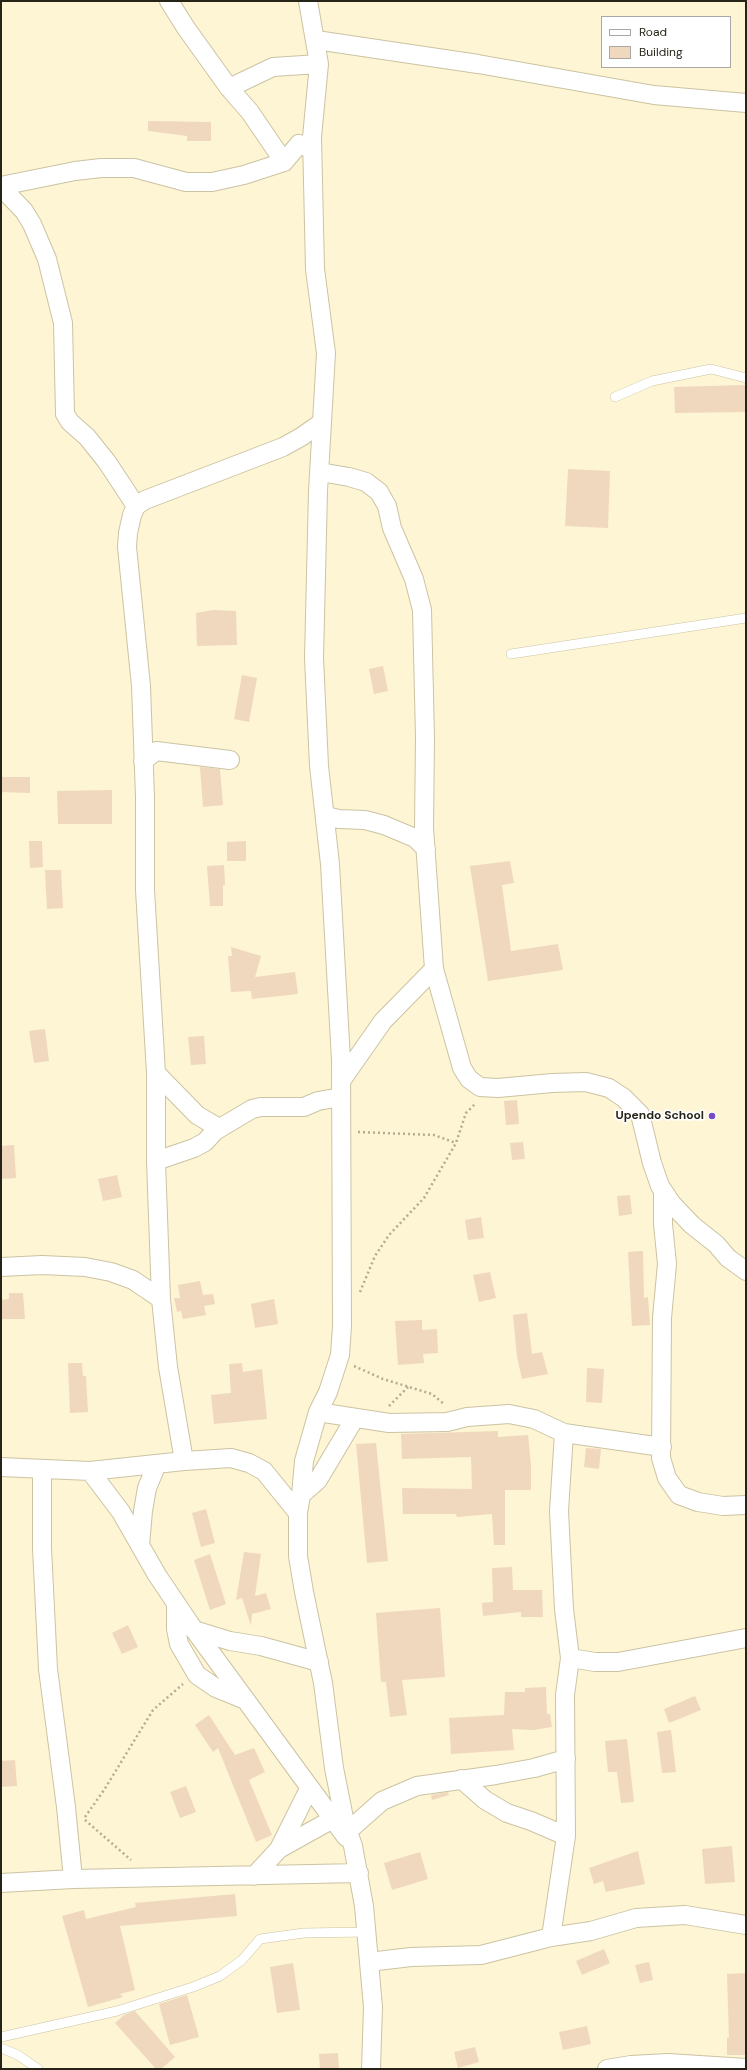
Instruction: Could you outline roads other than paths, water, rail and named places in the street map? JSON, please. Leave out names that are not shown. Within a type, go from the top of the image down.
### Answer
[{"type":"street","points":[[169,1],[186,28],[229,88],[250,112],[284,162]]},
{"type":"street","points":[[308,1],[319,64],[312,149],[315,268],[326,353],[321,423],[314,613],[314,658],[319,766],[326,816],[337,962],[341,1089],[342,1318],[340,1355],[328,1392],[318,1412],[304,1461],[302,1495],[298,1513],[298,1556],[318,1662],[334,1768],[359,1873],[370,1962],[373,2007],[371,2069]]},
{"type":"street","points":[[316,40],[478,64],[654,95],[746,103]]},
{"type":"street","points":[[229,88],[273,67],[319,64]]},
{"type":"street","points":[[1,186],[76,171],[101,168],[134,168],[186,182],[212,182],[244,175],[284,162],[299,144],[312,149]]},
{"type":"street","points":[[1,186],[24,211],[32,224],[47,258],[63,323],[65,414],[70,422],[87,437],[107,462],[136,506]]},
{"type":"street","points":[[184,1461],[168,1367],[161,1299],[156,1162],[156,1073],[145,890],[145,797],[141,679],[127,547],[128,533],[132,515],[136,506],[153,496],[283,447],[321,423]]},
{"type":"street","points":[[320,472],[349,477],[366,482],[379,492],[387,506],[392,528],[414,579],[422,610],[425,738],[424,828],[434,969],[462,1068],[473,1084],[480,1087],[498,1088],[552,1083],[586,1082],[609,1088],[632,1104],[640,1114],[652,1164],[663,1191],[672,1204],[692,1225],[716,1244],[728,1258],[746,1271]]},
{"type":"street","points":[[143,761],[156,751],[230,760]]},
{"type":"street","points":[[326,816],[339,819],[365,820],[384,825],[415,838],[426,849]]},
{"type":"street","points":[[156,1162],[194,1148],[205,1142],[219,1128],[252,1109],[261,1107],[304,1107],[341,1089],[358,1055],[383,1021],[434,969]]},
{"type":"street","points":[[156,1073],[197,1115],[219,1128]]},
{"type":"street","points":[[663,1191],[663,1224],[667,1264],[662,1318],[661,1458],[668,1478],[679,1495],[698,1502],[723,1506],[746,1505]]},
{"type":"street","points":[[1,1267],[42,1265],[85,1267],[111,1272],[133,1280],[161,1299]]},
{"type":"street","points":[[318,1412],[389,1423],[447,1422],[467,1417],[509,1414],[534,1419],[564,1433],[662,1447]]},
{"type":"street","points":[[302,1495],[318,1480],[356,1418]]},
{"type":"street","points":[[551,1937],[566,1836],[565,1695],[570,1658],[564,1609],[559,1511],[564,1433]]},
{"type":"street","points":[[1,1467],[90,1471],[184,1461],[231,1458],[248,1463],[264,1472],[298,1513]]},
{"type":"street","points":[[140,1545],[142,1511],[147,1488],[157,1464]]},
{"type":"street","points":[[42,1469],[42,1548],[48,1668],[66,1808],[73,1879]]},
{"type":"street","points":[[90,1471],[121,1512],[176,1604],[243,1699],[309,1789],[333,1819],[351,1838]]},
{"type":"street","points":[[176,1604],[179,1644],[197,1675],[216,1688],[243,1699]]},
{"type":"street","points":[[194,1630],[230,1641],[261,1646],[318,1662]]},
{"type":"street","points":[[570,1658],[595,1662],[618,1662],[746,1638]]},
{"type":"street","points":[[351,1838],[382,1801],[417,1786],[534,1768],[566,1759]]},
{"type":"street","points":[[461,1779],[485,1800],[507,1813],[531,1821],[566,1836]]},
{"type":"street","points":[[254,1876],[279,1849],[309,1789]]},
{"type":"street","points":[[279,1849],[333,1819]]},
{"type":"street","points":[[1,1883],[73,1879],[359,1873]]},
{"type":"street","points":[[370,1962],[411,1957],[481,1955],[551,1937],[591,1931],[636,1918],[685,1915],[746,1924]]},
{"type":"street","points":[[606,2069],[631,2064],[668,2063],[710,2064],[746,2068]]},
{"type":"lane","points":[[615,397],[652,382],[711,370],[746,378]]},
{"type":"lane","points":[[511,654],[746,618]]},
{"type":"lane","points":[[1,2037],[117,2011],[193,1987],[220,1976],[242,1960],[260,1939],[304,1933],[366,1932]]},
{"type":"lane","points":[[1,2048],[18,2055],[38,2069]]},
{"type":"place","name":"Upendo School","points":[[712,1116]]}]
